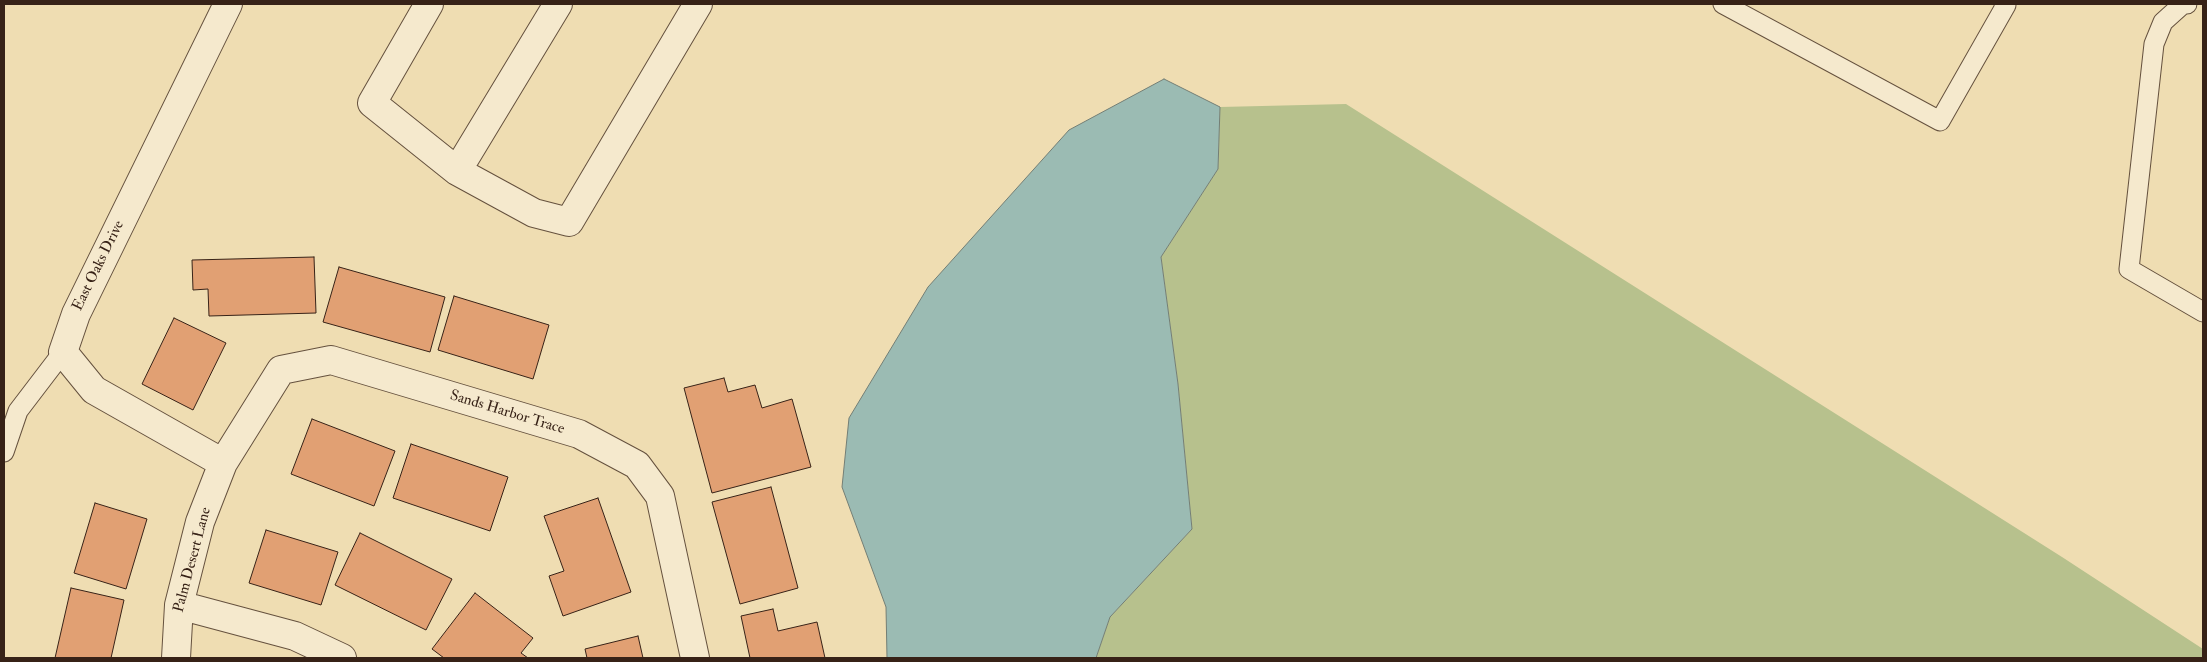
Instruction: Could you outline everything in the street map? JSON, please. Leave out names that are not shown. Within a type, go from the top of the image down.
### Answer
[{"type":"street","name":"East Oaks Drive","points":[[63,352],[76,314],[228,4]]},
{"type":"street","points":[[429,4],[372,103],[458,171],[534,213],[569,222],[698,4]]},
{"type":"street","points":[[458,171],[558,4]]},
{"type":"street","points":[[63,352],[94,390],[223,463]]},
{"type":"street","name":"Sands Harbor Trace","points":[[223,463],[281,370],[331,360],[579,434],[637,465],[660,496],[695,658]]},
{"type":"street","name":"Palm Desert Lane","points":[[176,658],[178,605],[200,522],[223,463]]},
{"type":"street","points":[[178,605],[295,636],[342,658]]},
{"type":"lane","points":[[1723,4],[1940,121],[2006,5],[2004,4]]},
{"type":"lane","points":[[2187,4],[2183,4],[2163,22],[2154,44],[2129,269],[2203,312]]},
{"type":"lane","points":[[4,452],[18,411],[63,352]]},
{"type":"green space","points":[[1346,104],[2062,557],[2203,649],[2203,658],[1096,658],[1110,617],[1192,529],[1178,384],[1161,257],[1218,169],[1220,107]]},
{"type":"water","points":[[1164,79],[1220,107],[1218,169],[1161,257],[1178,384],[1192,529],[1110,617],[1096,658],[887,658],[886,607],[842,487],[849,418],[928,287],[1069,130]]},
{"type":"building","points":[[314,257],[316,313],[209,316],[208,289],[193,290],[192,260]]},
{"type":"building","points":[[339,267],[445,297],[430,352],[323,322]]},
{"type":"building","points":[[454,296],[549,325],[533,379],[438,350]]},
{"type":"building","points":[[174,318],[226,343],[193,410],[142,384]]},
{"type":"building","points":[[724,378],[728,392],[755,385],[762,408],[792,399],[811,467],[712,493],[684,388]]},
{"type":"building","points":[[312,419],[395,451],[374,506],[291,474]]},
{"type":"building","points":[[411,444],[508,477],[490,531],[393,498]]},
{"type":"building","points":[[771,487],[798,588],[740,604],[712,502]]},
{"type":"building","points":[[598,498],[631,592],[563,616],[549,576],[564,571],[544,516]]},
{"type":"building","points":[[95,503],[147,519],[126,589],[74,573]]},
{"type":"building","points":[[266,530],[338,552],[321,605],[249,583]]},
{"type":"building","points":[[360,533],[452,579],[426,630],[335,585]]},
{"type":"building","points":[[71,588],[124,600],[111,658],[55,658]]},
{"type":"building","points":[[475,593],[533,638],[521,653],[528,658],[444,658],[432,649]]},
{"type":"building","points":[[773,609],[778,631],[817,622],[825,658],[750,658],[741,616]]},
{"type":"building","points":[[638,636],[643,658],[587,658],[585,649]]}]
